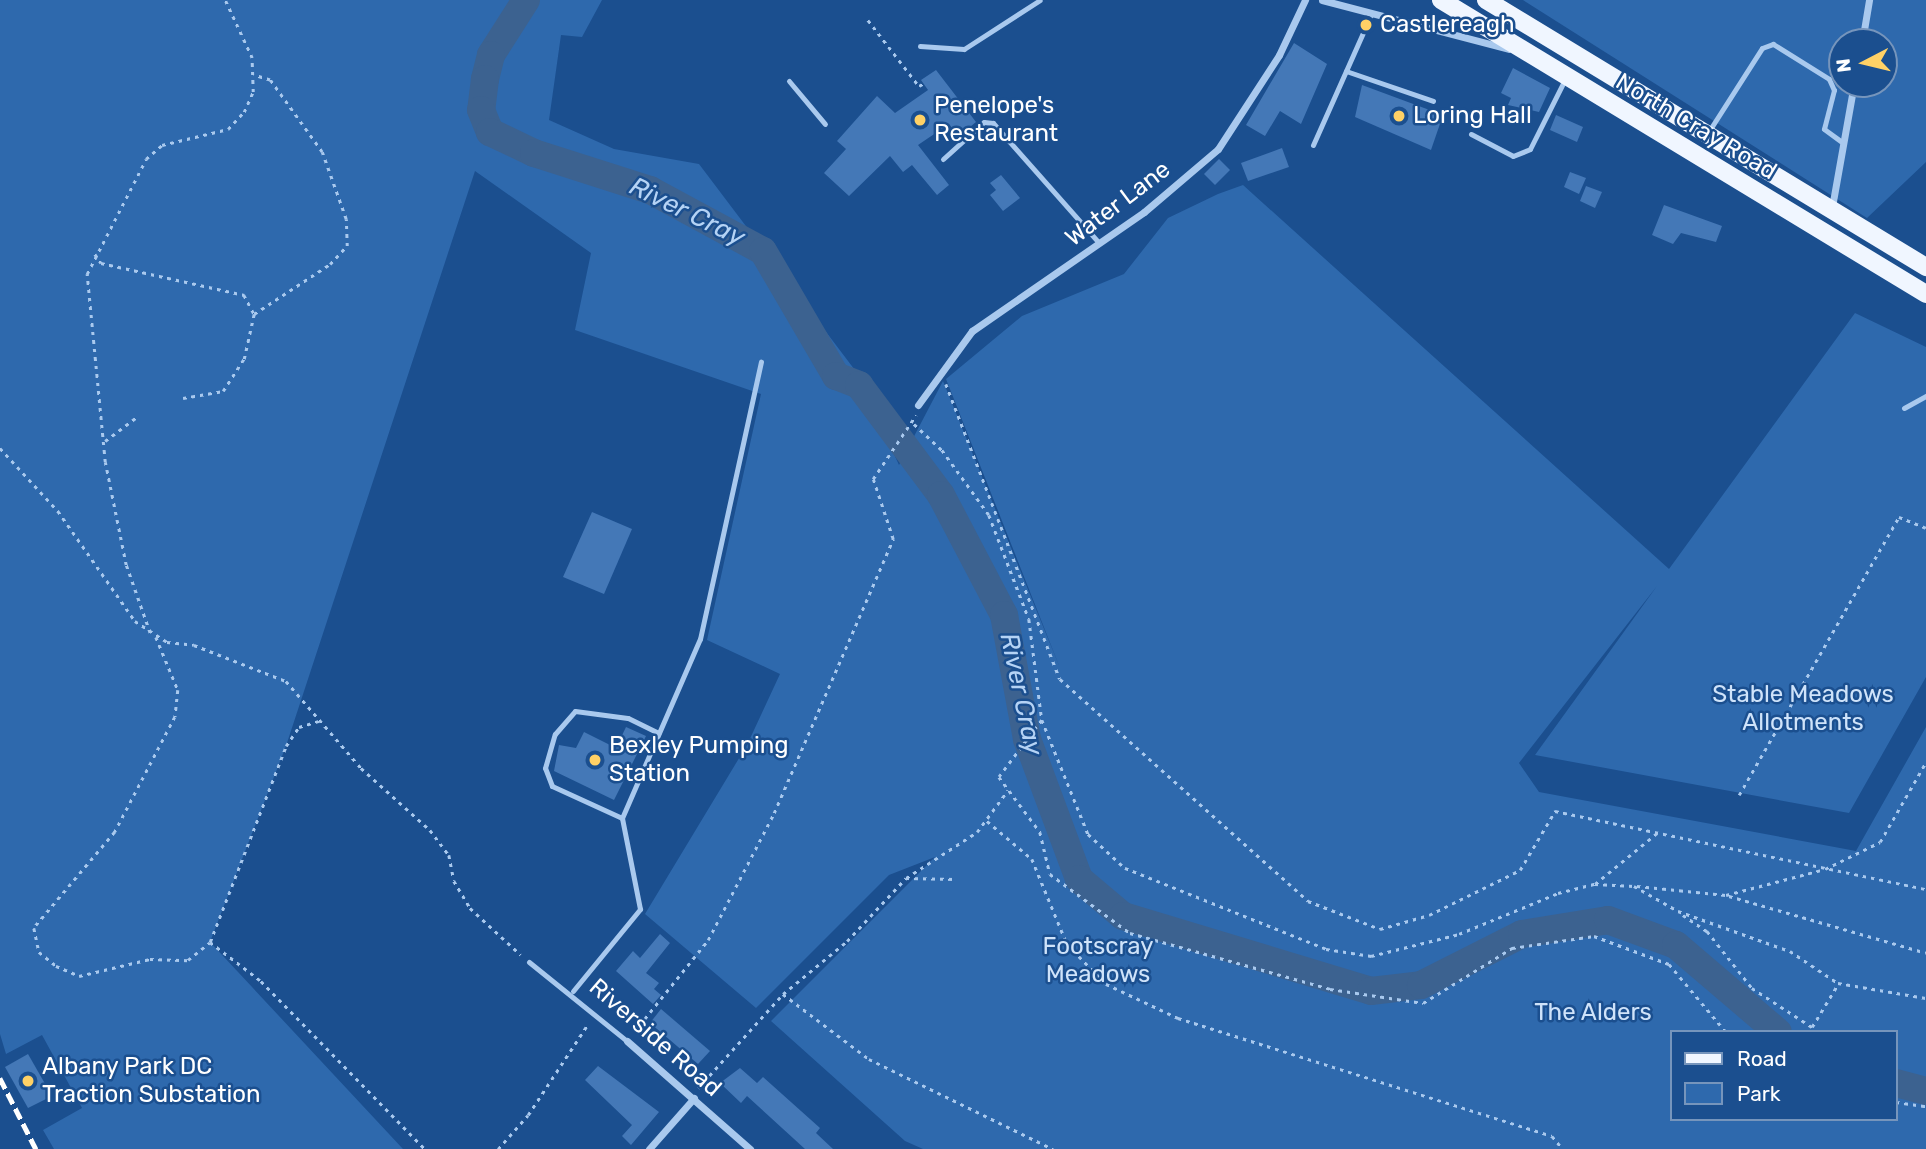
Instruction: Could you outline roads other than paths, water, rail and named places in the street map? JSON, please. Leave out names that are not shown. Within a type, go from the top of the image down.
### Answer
[{"type":"main road","name":"North Cray Road","points":[[1441,0],[1926,294]]},
{"type":"main road","name":"North Cray Road","points":[[1486,0],[1926,267]]},
{"type":"street","name":"Water Lane","points":[[918,405],[971,330],[1099,243],[1218,149],[1279,55],[1305,0]]},
{"type":"street","points":[[1322,0],[1421,28],[1530,54]]},
{"type":"street","points":[[1864,28],[1869,0]]},
{"type":"street","points":[[1831,209],[1851,98]]},
{"type":"street","name":"Riverside Road","points":[[627,1041],[750,1149]]},
{"type":"street","points":[[649,1149],[692,1096]]},
{"type":"lane","points":[[920,46],[964,49],[1040,0]]},
{"type":"lane","points":[[1312,145],[1371,15]]},
{"type":"lane","points":[[1707,134],[1762,48],[1773,44],[1829,79],[1834,90],[1824,129],[1843,143]]},
{"type":"lane","points":[[1346,71],[1433,101]]},
{"type":"lane","points":[[1471,134],[1513,156],[1530,149],[1566,76]]},
{"type":"lane","points":[[789,81],[825,124]]},
{"type":"lane","points":[[943,159],[985,122],[993,123],[1099,243]]},
{"type":"lane","points":[[573,991],[640,909],[622,818],[700,639],[761,362]]},
{"type":"lane","points":[[1904,408],[1926,396]]},
{"type":"lane","points":[[622,818],[552,786],[545,768],[555,734],[575,710],[628,718],[659,733]]},
{"type":"lane","name":"Riverside Road","points":[[529,962],[573,991],[627,1041]]},
{"type":"waterway","name":"River Cray","points":[[526,0],[491,55],[481,110],[490,132],[534,153],[650,190],[763,251],[836,376],[859,385],[941,495],[1004,615],[1027,739],[1079,879],[1123,916],[1371,991],[1421,985],[1522,934],[1608,920],[1676,945],[1776,1030]]},
{"type":"waterway","name":"River Cray","points":[[1898,1084],[1926,1091]]},
{"type":"railway","points":[[0,1078],[36,1149]]},
{"type":"place","name":"Castlereagh","points":[[1366,25]]},
{"type":"place","name":"Loring Hall","points":[[1399,116]]},
{"type":"place","name":"Penelope's Restaurant","points":[[920,120]]},
{"type":"place","name":"Bexley Pumping Station","points":[[595,760]]},
{"type":"place","name":"Albany Park DC Traction Substation","points":[[28,1081]]},
{"type":"park label","name":"Stable Meadows Allotments","points":[[1803,709]]},
{"type":"park label","name":"Footscray Meadows","points":[[1098,961]]},
{"type":"park label","name":"The Alders","points":[[1593,1013]]}]
